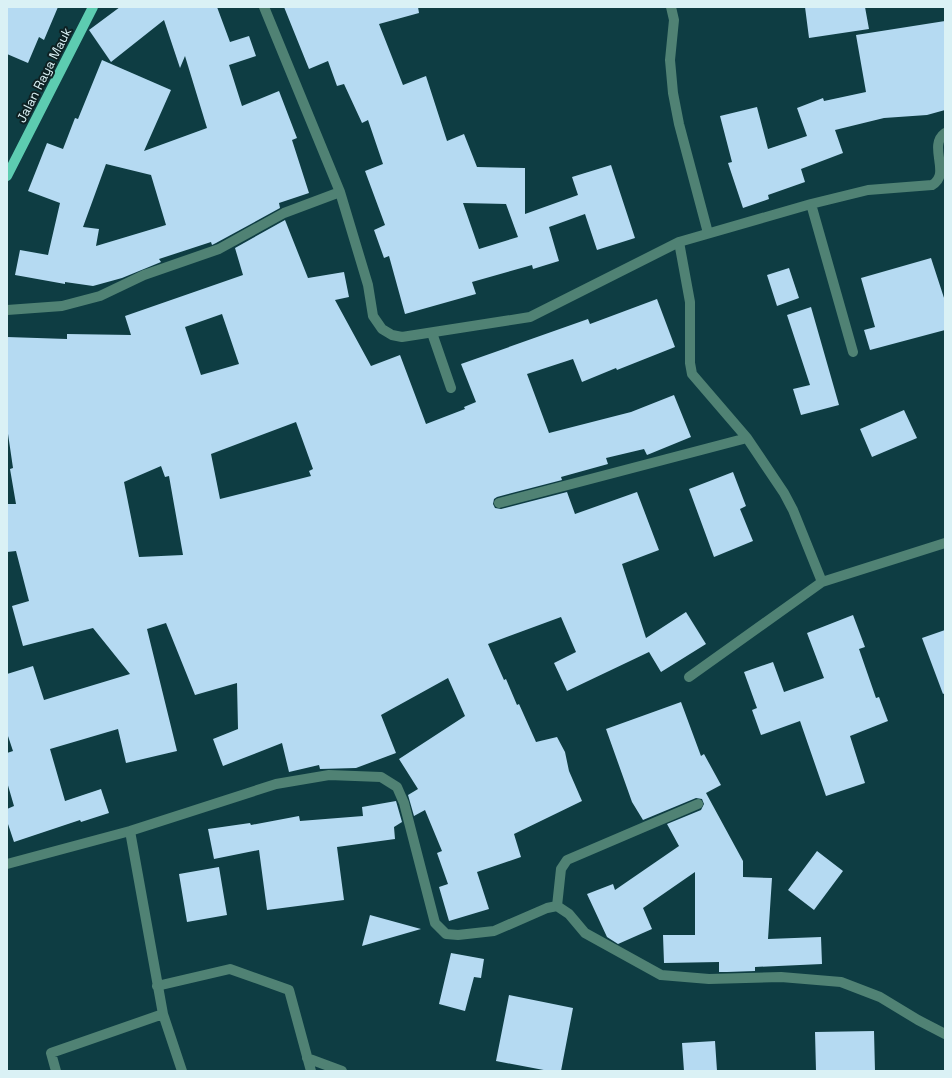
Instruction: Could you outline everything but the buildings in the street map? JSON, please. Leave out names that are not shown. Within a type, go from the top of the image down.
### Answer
[{"type":"main road","name":"Jalan Raya Mauk","points":[[7,176],[93,7]]},
{"type":"street","points":[[264,7],[340,192],[368,285],[373,316],[377,324],[392,335],[402,337],[530,317],[679,242],[810,204],[868,190],[932,185],[938,182],[942,175],[939,146],[940,138],[945,133]]},
{"type":"street","points":[[671,7],[674,20],[670,60],[673,93],[679,124],[708,233]]},
{"type":"street","points":[[7,310],[62,306],[100,296],[144,275],[219,249],[284,213],[340,192]]},
{"type":"street","points":[[810,204],[853,352]]},
{"type":"street","points":[[679,242],[690,302],[690,363],[692,374],[747,438],[784,493],[793,510],[822,582]]},
{"type":"street","points":[[432,333],[451,388]]},
{"type":"street","points":[[499,503],[747,438]]},
{"type":"street","points":[[689,677],[822,582],[945,543]]},
{"type":"street","points":[[7,864],[130,832],[276,784],[329,775],[382,777],[396,787],[404,803],[435,923],[446,934],[458,935],[494,931],[546,908],[557,906],[569,914],[584,933],[662,975],[708,979],[782,976],[841,982],[880,998],[945,1034]]},
{"type":"street","points":[[557,906],[561,869],[567,860],[698,804]]},
{"type":"street","points":[[130,832],[163,1014],[182,1071]]},
{"type":"street","points":[[157,986],[230,969],[289,990],[311,1071]]},
{"type":"street","points":[[56,1071],[51,1053],[163,1014]]},
{"type":"street","points":[[307,1058],[342,1071]]}]
